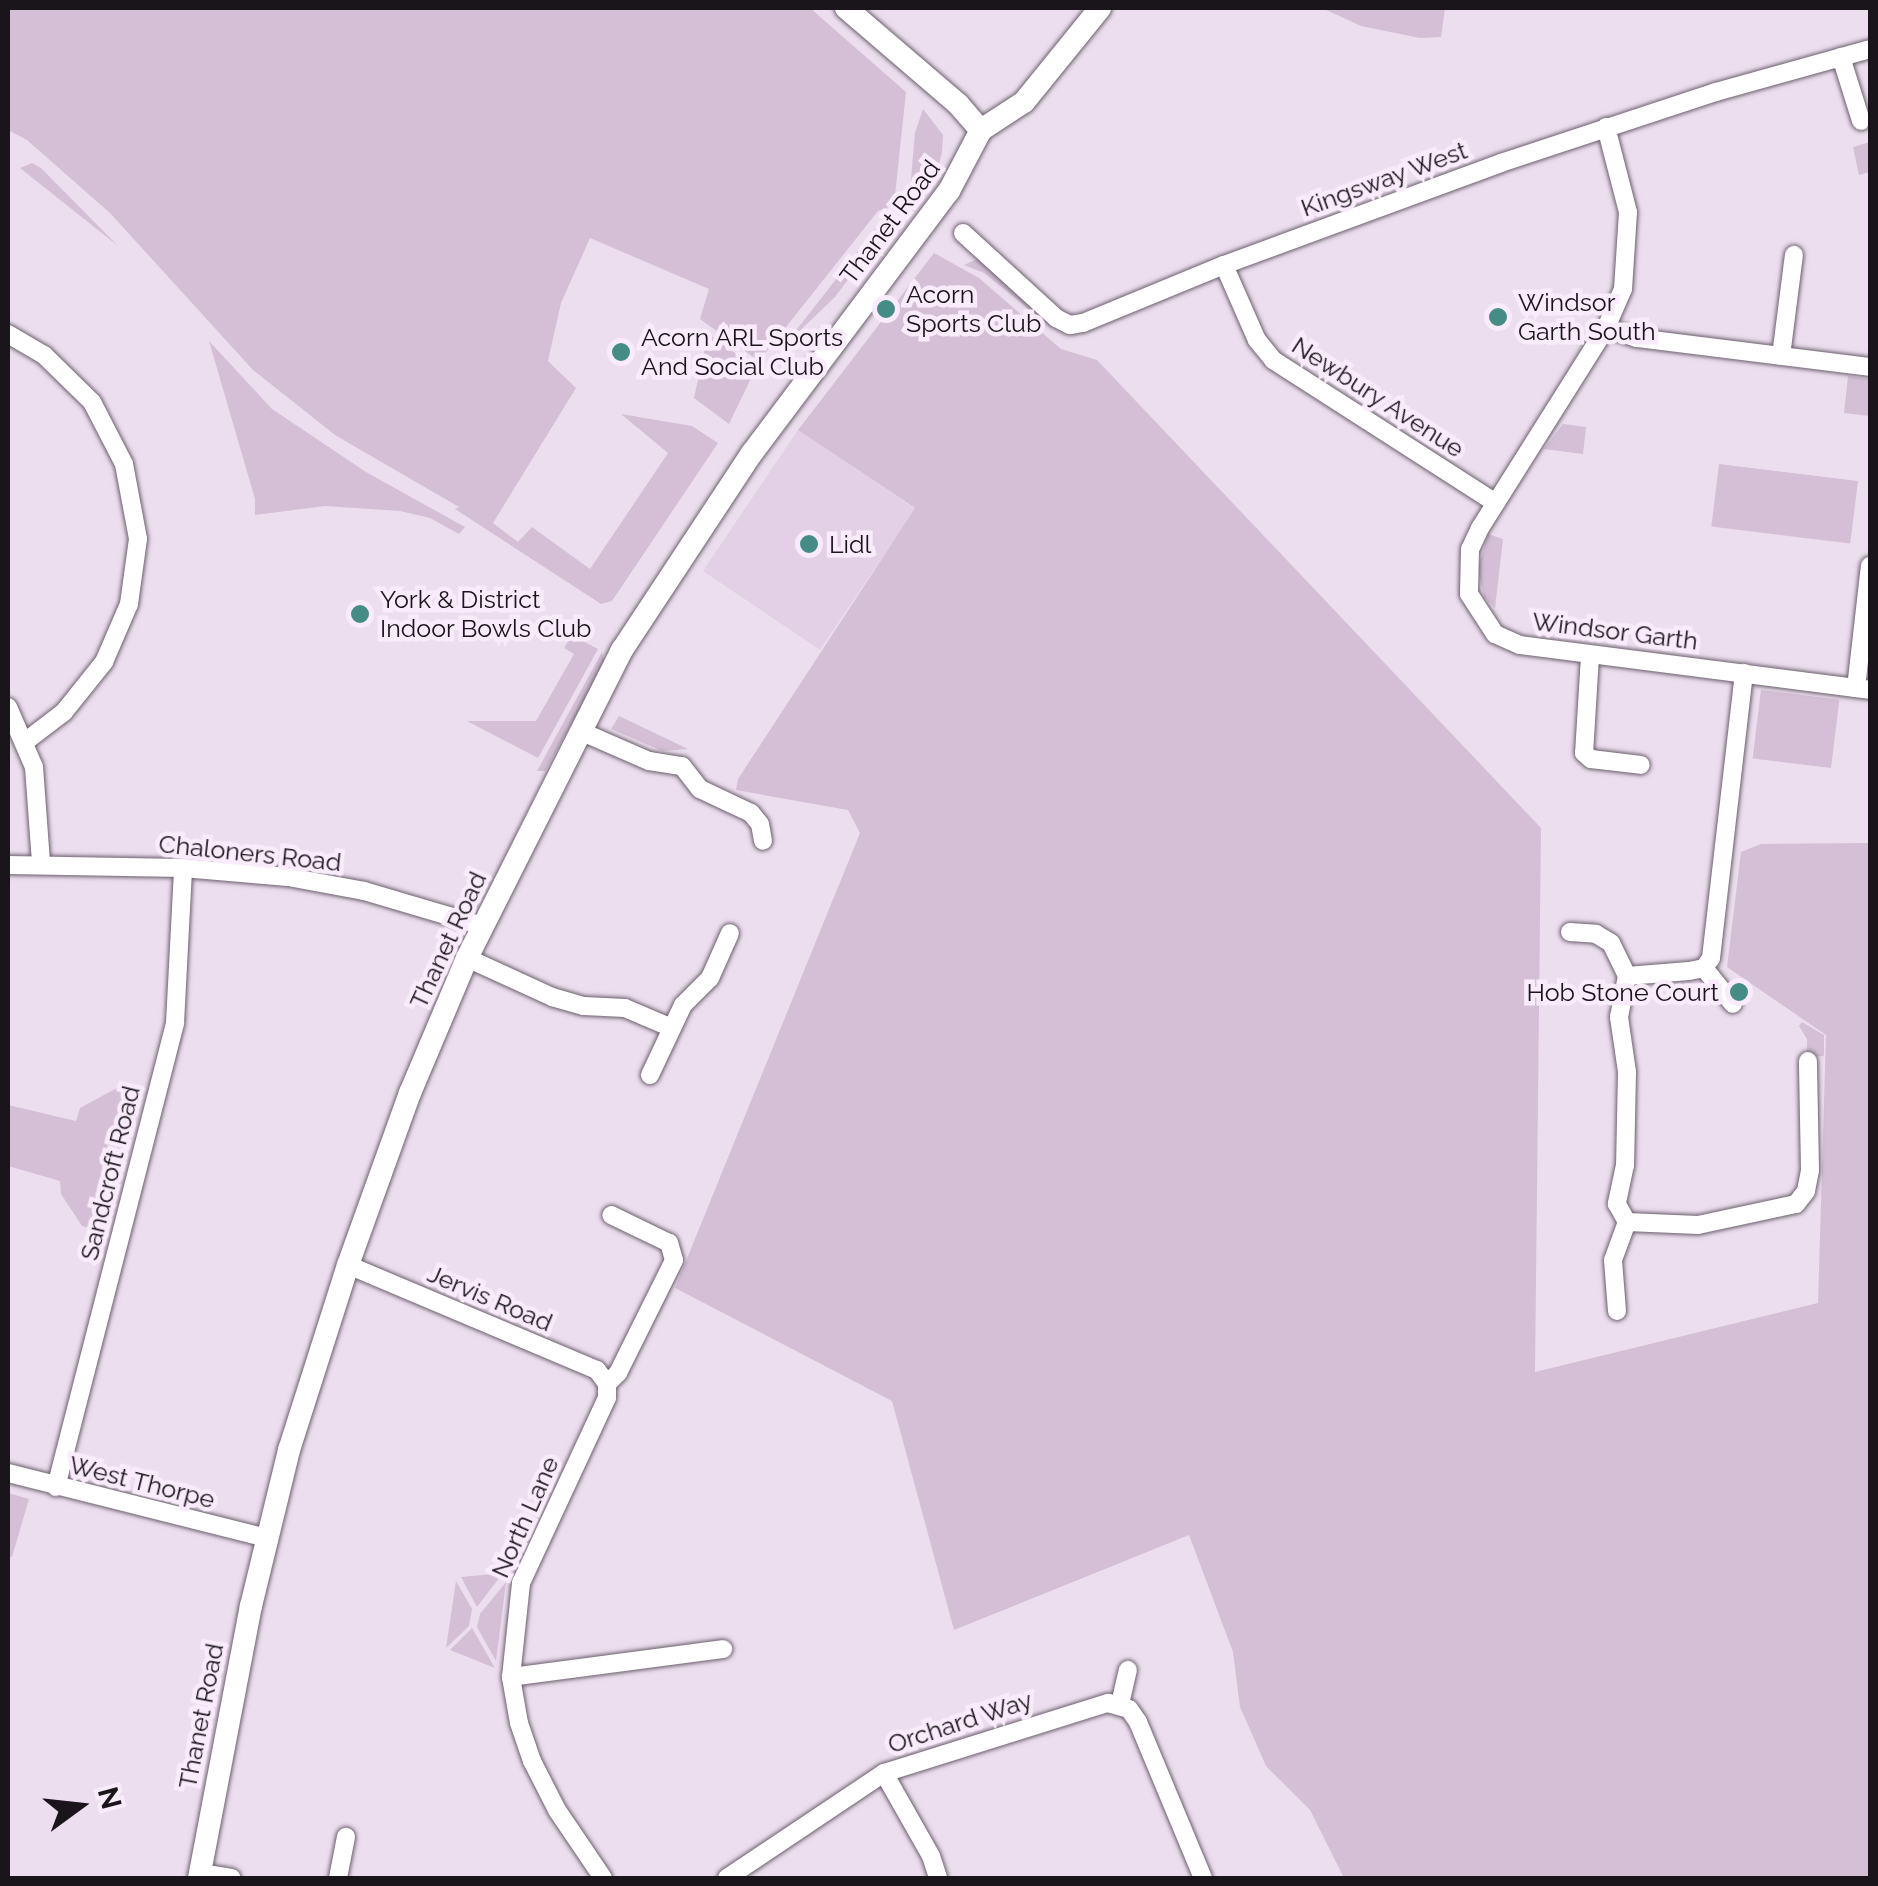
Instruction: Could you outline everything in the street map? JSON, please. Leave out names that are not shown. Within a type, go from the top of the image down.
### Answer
[{"type":"street","points":[[846,8],[958,104],[981,130],[1024,102],[1100,8]]},
{"type":"street","name":"Kingsway West","points":[[967,244],[1056,318],[1070,325],[1224,264],[1606,127],[1870,49]]},
{"type":"street","points":[[1840,57],[1861,122]]},
{"type":"street","name":"Windsor Garth","points":[[1606,127],[1624,186],[1629,244],[1623,288],[1606,328],[1494,502],[1470,549],[1470,594],[1495,634],[1520,645],[1864,689]]},
{"type":"street","name":"Thanet Road","points":[[199,1876],[266,1538],[348,1265],[410,1094],[467,958],[622,650],[752,452],[950,191],[981,130]]},
{"type":"street","points":[[1781,356],[1794,255]]},
{"type":"street","name":"Newbury Avenue","points":[[1224,264],[1257,340],[1274,360],[1494,502]]},
{"type":"street","points":[[1606,328],[1637,338],[1870,368]]},
{"type":"street","points":[[8,334],[44,355],[92,402],[124,464],[138,538],[129,604],[104,662],[64,712],[26,741]]},
{"type":"street","points":[[1864,689],[1870,566]]},
{"type":"street","points":[[1590,656],[1584,753],[1590,759],[1640,766]]},
{"type":"street","points":[[1704,968],[1716,941],[1744,673]]},
{"type":"street","points":[[8,707],[26,741],[39,794],[42,863]]},
{"type":"street","points":[[580,730],[649,761],[682,766],[700,789],[750,812],[760,824],[763,840]]},
{"type":"street","name":"Chaloners Road","points":[[8,866],[42,863],[183,868],[364,891],[482,926]]},
{"type":"street","name":"Sandcroft Road","points":[[56,1487],[175,1022],[183,868]]},
{"type":"street","points":[[1570,932],[1596,934],[1611,943],[1627,976],[1619,1017],[1627,1072],[1625,1165],[1617,1204],[1627,1222],[1614,1260],[1617,1311]]},
{"type":"street","points":[[650,1076],[690,994],[710,978],[730,933]]},
{"type":"street","points":[[467,958],[552,997],[584,1006],[624,1008],[672,1028]]},
{"type":"street","points":[[1627,976],[1704,968]]},
{"type":"street","points":[[1704,968],[1733,1004]]},
{"type":"street","points":[[1627,1222],[1698,1225],[1796,1204],[1806,1191],[1810,1170],[1808,1061]]},
{"type":"street","name":"North Lane","points":[[603,1878],[557,1810],[532,1761],[519,1723],[511,1677],[520,1583],[606,1398],[608,1384],[618,1373],[674,1260],[669,1244],[611,1214]]},
{"type":"street","name":"Jervis Road","points":[[348,1265],[597,1370],[608,1384]]},
{"type":"street","name":"West Thorpe","points":[[8,1473],[266,1538]]},
{"type":"street","points":[[511,1677],[723,1649]]},
{"type":"street","points":[[1128,1670],[1120,1704],[1138,1722],[1203,1878]]},
{"type":"street","name":"Orchard Way","points":[[727,1878],[884,1772],[1093,1706],[1120,1704]]},
{"type":"street","points":[[884,1772],[932,1856],[938,1878]]},
{"type":"street","points":[[338,1878],[346,1837]]},
{"type":"street","points":[[199,1876],[232,1878]]},
{"type":"shaded area","points":[[8,8],[810,8],[906,92],[894,205],[878,211],[759,361],[700,319],[709,289],[590,238],[561,303],[548,361],[576,388],[493,523],[518,542],[532,527],[590,569],[668,453],[621,414],[692,426],[718,443],[612,601],[601,604],[455,509],[459,507],[335,435],[253,370],[110,213],[27,140],[8,130]]},
{"type":"shaded area","points":[[1322,8],[1445,8],[1441,37],[1420,38],[1361,26]]},
{"type":"shaded area","points":[[923,109],[943,135],[942,152],[938,169],[916,191],[911,179],[915,133]]},
{"type":"shaded area","points":[[1870,142],[1870,172],[1859,175],[1853,147]]},
{"type":"shaded area","points":[[32,163],[41,168],[118,246],[20,168]]},
{"type":"shaded area","points":[[895,217],[835,297],[783,347],[883,219]]},
{"type":"shaded area","points":[[934,253],[979,278],[1061,349],[1097,360],[1541,828],[1535,1372],[1818,1303],[1826,1035],[1727,967],[1741,852],[1761,844],[1870,843],[1870,1878],[1344,1878],[1310,1810],[1266,1766],[1240,1707],[1233,1652],[1189,1535],[954,1630],[892,1401],[675,1288],[860,833],[848,810],[736,790],[738,779],[915,508],[798,430]]},
{"type":"shaded area","points":[[977,259],[1052,320],[1051,327],[984,273],[964,265]]},
{"type":"shaded area","points":[[708,334],[756,368],[729,424],[694,398]]},
{"type":"shaded area","points":[[209,341],[272,409],[366,472],[465,527],[459,534],[430,518],[400,511],[325,506],[255,515],[255,499]]},
{"type":"shaded area","points":[[1848,376],[1870,379],[1870,416],[1844,413]]},
{"type":"shaded area","points":[[1563,424],[1586,427],[1583,454],[1544,449]]},
{"type":"shaded area","name":"Lidl","points":[[798,430],[915,509],[820,650],[703,571]]},
{"type":"shaded area","points":[[1719,464],[1858,481],[1850,544],[1711,527]]},
{"type":"shaded area","points":[[1488,534],[1503,539],[1495,608],[1484,597],[1478,569]]},
{"type":"shaded area","points":[[579,639],[598,649],[538,758],[467,721],[536,721],[574,654],[564,648],[569,640]]},
{"type":"shaded area","points":[[602,652],[605,663],[545,771],[537,771]]},
{"type":"shaded area","points":[[1761,690],[1839,700],[1831,768],[1753,758]]},
{"type":"shaded area","points":[[619,716],[688,749],[662,751],[611,729]]},
{"type":"shaded area","points":[[1802,1022],[1824,1035],[1824,1056],[1807,1057],[1807,1039],[1799,1026]]},
{"type":"shaded area","points":[[117,1088],[136,1096],[105,1232],[82,1226],[61,1194],[60,1181],[8,1166],[8,1105],[76,1121],[80,1108]]},
{"type":"shaded area","points":[[8,1493],[29,1499],[12,1557],[8,1556]]},
{"type":"shaded area","points":[[503,1573],[477,1607],[461,1577]]},
{"type":"shaded area","points":[[456,1581],[472,1609],[469,1626],[446,1648]]},
{"type":"shaded area","points":[[506,1582],[496,1661],[477,1627],[480,1614]]},
{"type":"shaded area","points":[[472,1628],[495,1668],[450,1650]]},
{"type":"place","name":"Acorn Sports Club","points":[[886,309]]},
{"type":"place","name":"Windsor Garth South","points":[[1498,317]]},
{"type":"place","name":"Acorn ARL Sports And Social Club","points":[[621,352]]},
{"type":"place","name":"Lidl","points":[[809,544]]},
{"type":"place","name":"York & District Indoor Bowls Club","points":[[360,614]]},
{"type":"place","name":"Hob Stone Court","points":[[1739,992]]}]
